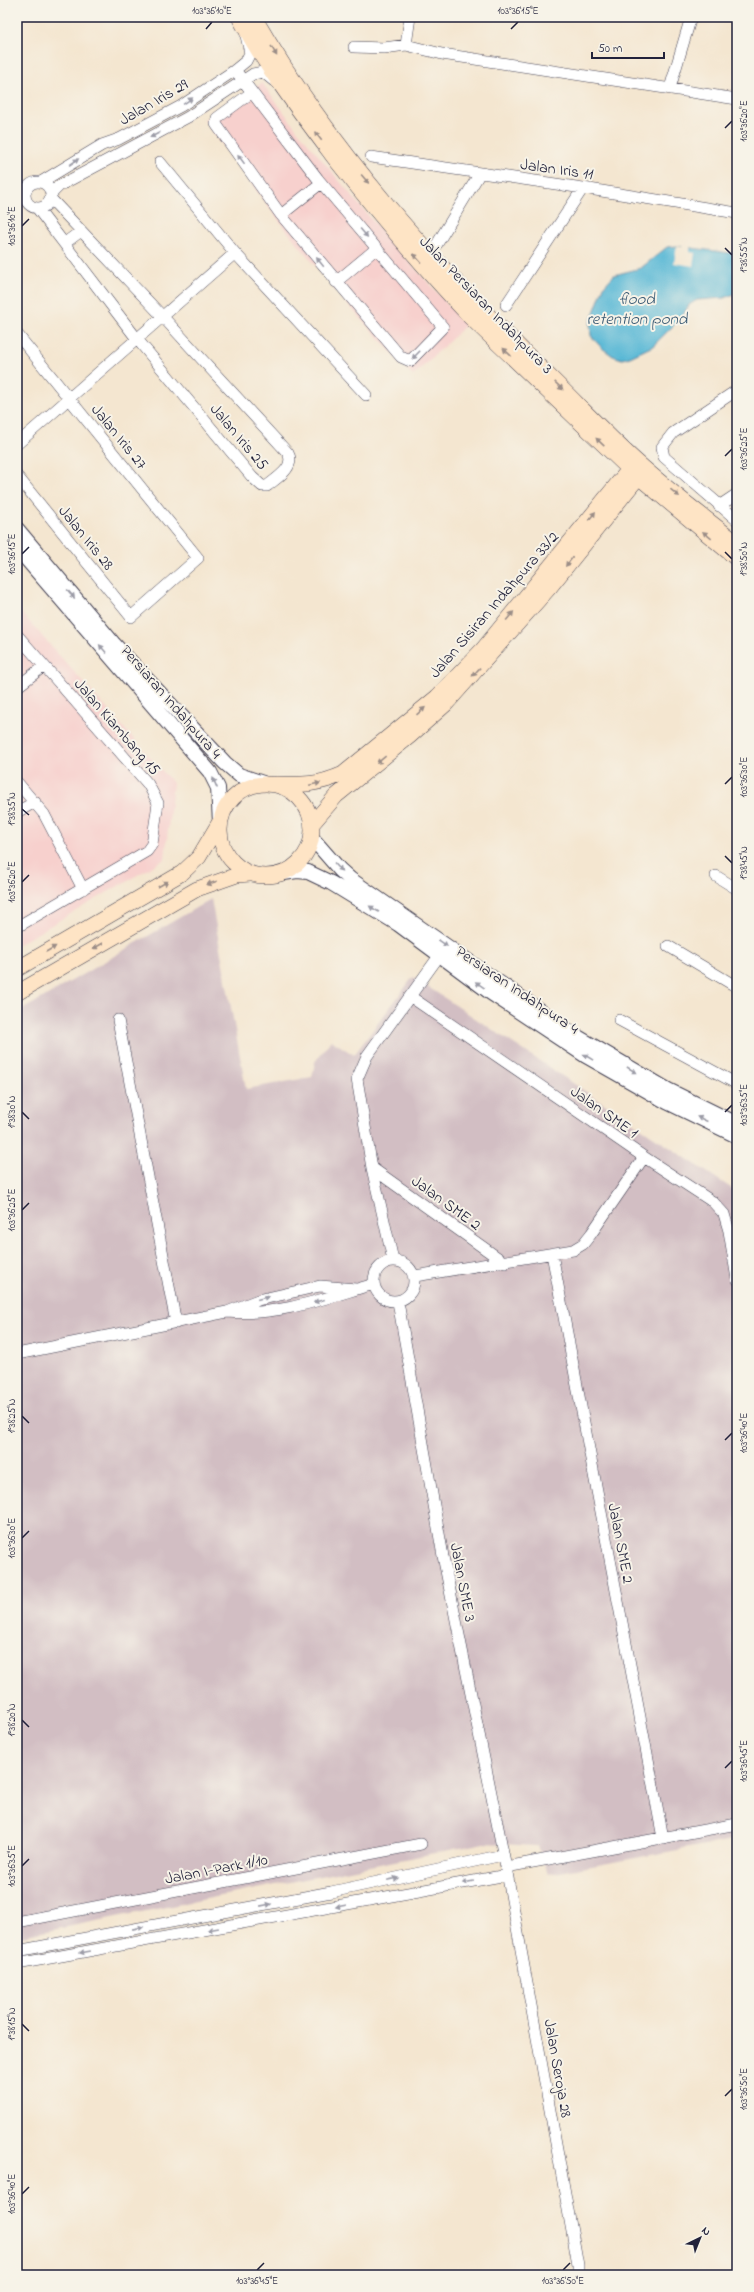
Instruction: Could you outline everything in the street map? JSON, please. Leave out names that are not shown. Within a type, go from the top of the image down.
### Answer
[{"type":"main road","name":"Jalan Persiaran Indahpura 3","points":[[245,20],[283,87],[301,115],[375,210],[448,293],[471,318],[737,559]]},
{"type":"main road","name":"Jalan Persiaran Indahpura 3","points":[[245,20],[278,57],[329,133],[406,229],[480,308],[637,469],[737,543]]},
{"type":"main road","name":"Jalan Sisiran Indahpura 33/2","points":[[270,784],[308,786],[325,782],[343,774],[438,696],[483,649],[637,469]]},
{"type":"main road","name":"Jalan Sisiran Indahpura 33/2","points":[[312,831],[336,796],[410,736],[446,704],[545,592],[637,469]]},
{"type":"main road","points":[[17,969],[182,873],[199,857],[220,822],[225,807],[235,795],[248,786],[270,784],[290,790],[301,799],[308,811],[312,831],[307,853],[297,865],[284,873],[273,876],[250,874],[237,875],[197,889],[17,993]]},
{"type":"main road","points":[[220,822],[220,838],[225,853],[236,865],[250,874]]},
{"type":"street","points":[[406,45],[410,17]]},
{"type":"street","points":[[670,88],[691,17]]},
{"type":"street","name":"Jalan Iris 29","points":[[41,182],[102,145],[119,139],[181,106],[235,70],[246,60],[250,53],[245,20]]},
{"type":"street","points":[[354,47],[384,48],[406,45],[442,54],[737,99]]},
{"type":"street","points":[[235,70],[321,183],[443,327],[410,361],[401,357],[336,282],[281,215],[215,122],[218,118],[252,93]]},
{"type":"street","name":"Jalan Iris 29","points":[[51,196],[59,186],[188,117],[257,72],[263,72],[283,87]]},
{"type":"street","name":"Jalan Iris 11","points":[[371,157],[583,188],[737,213]]},
{"type":"street","points":[[160,162],[235,253],[366,395]]},
{"type":"street","points":[[437,244],[480,173]]},
{"type":"street","points":[[41,182],[49,189],[51,196],[46,205],[36,208],[28,204],[25,192],[33,183],[41,182]]},
{"type":"street","points":[[281,215],[321,183]]},
{"type":"street","points":[[506,305],[583,188]]},
{"type":"street","name":"Jalan Iris 25","points":[[36,208],[65,243],[137,339],[252,477],[262,486],[267,486],[271,483],[290,464],[291,459],[288,453],[163,317],[81,231],[51,196]]},
{"type":"street","points":[[65,243],[81,231]]},
{"type":"street","points":[[336,282],[377,248]]},
{"type":"street","points":[[17,444],[235,253]]},
{"type":"street","name":"Jalan Iris 27","points":[[17,334],[198,558],[131,617]]},
{"type":"street","points":[[737,390],[673,433],[662,447],[664,457],[737,520]]},
{"type":"street","name":"Jalan Iris 28","points":[[17,476],[131,617]]},
{"type":"street","points":[[719,506],[737,494]]},
{"type":"street","name":"Persiaran Indahpura 4","points":[[17,529],[113,644],[224,763],[239,775],[270,784]]},
{"type":"street","name":"Persiaran Indahpura 4","points":[[17,548],[210,772],[218,788],[220,822]]},
{"type":"street","name":"Jalan Kiambang 15","points":[[17,635],[154,793],[158,803],[152,844],[147,851],[83,889]]},
{"type":"street","points":[[17,687],[44,666]]},
{"type":"street","points":[[17,782],[44,814],[83,889],[17,927]]},
{"type":"street","points":[[17,812],[35,802]]},
{"type":"street","name":"Persiaran Indahpura 4","points":[[312,831],[340,870],[350,879],[576,1036],[661,1086],[737,1124]]},
{"type":"street","name":"Persiaran Indahpura 4","points":[[284,873],[298,871],[319,876],[398,924],[439,956],[586,1056],[667,1102],[737,1136]]},
{"type":"street","points":[[716,876],[737,889]]},
{"type":"street","points":[[668,946],[737,987]]},
{"type":"street","points":[[392,1260],[372,1168],[357,1079],[367,1056],[439,956]]},
{"type":"street","name":"Jalan SME 1","points":[[411,996],[644,1157],[713,1202],[724,1214],[729,1231],[737,1279]]},
{"type":"street","points":[[118,1020],[176,1323]]},
{"type":"street","points":[[619,1020],[736,1082]]},
{"type":"street","points":[[415,1276],[505,1263],[572,1250],[583,1244],[644,1157]]},
{"type":"street","name":"Jalan SME 2","points":[[372,1168],[505,1263]]},
{"type":"street","name":"Jalan SME 2","points":[[552,1254],[663,1838]]},
{"type":"street","points":[[392,1260],[406,1265],[415,1276],[415,1285],[412,1293],[406,1299],[398,1302],[389,1301],[382,1298],[376,1292],[374,1284],[378,1268],[384,1263],[392,1260]]},
{"type":"street","points":[[227,1312],[249,1314],[278,1311],[333,1298],[374,1284]]},
{"type":"street","points":[[17,1354],[227,1312],[258,1300],[320,1286],[356,1289]]},
{"type":"street","name":"Jalan SME 3","points":[[398,1302],[442,1556],[506,1871]]},
{"type":"street","points":[[17,1964],[506,1871],[737,1824]]},
{"type":"street","name":"Jalan I-Park 1/10","points":[[17,1922],[421,1844]]},
{"type":"street","points":[[17,1951],[331,1892],[503,1855]]},
{"type":"street","name":"Jalan Seroja 28","points":[[506,1871],[546,2086],[578,2275]]},
{"type":"shaded area","points":[[262,83],[298,131],[372,220],[466,325],[413,376],[343,299],[283,226],[204,120]]},
{"type":"shaded area","points":[[17,608],[173,783],[165,859],[17,945]]},
{"type":"shaded area","points":[[211,899],[246,1089],[312,1077],[315,1062],[331,1040],[354,1055],[413,977],[737,1192],[737,1839],[549,1874],[537,1846],[484,1843],[17,1937],[17,1013]]},
{"type":"water","name":"flood retention pond","points":[[677,246],[737,254],[737,293],[724,298],[697,300],[689,305],[681,318],[653,346],[630,357],[622,359],[613,356],[602,348],[591,336],[590,323],[604,286],[614,275],[641,268],[667,247]]},
{"type":"pier","points":[[683,245],[690,247],[690,252],[695,253],[693,266],[674,263],[677,246],[682,247]]}]
